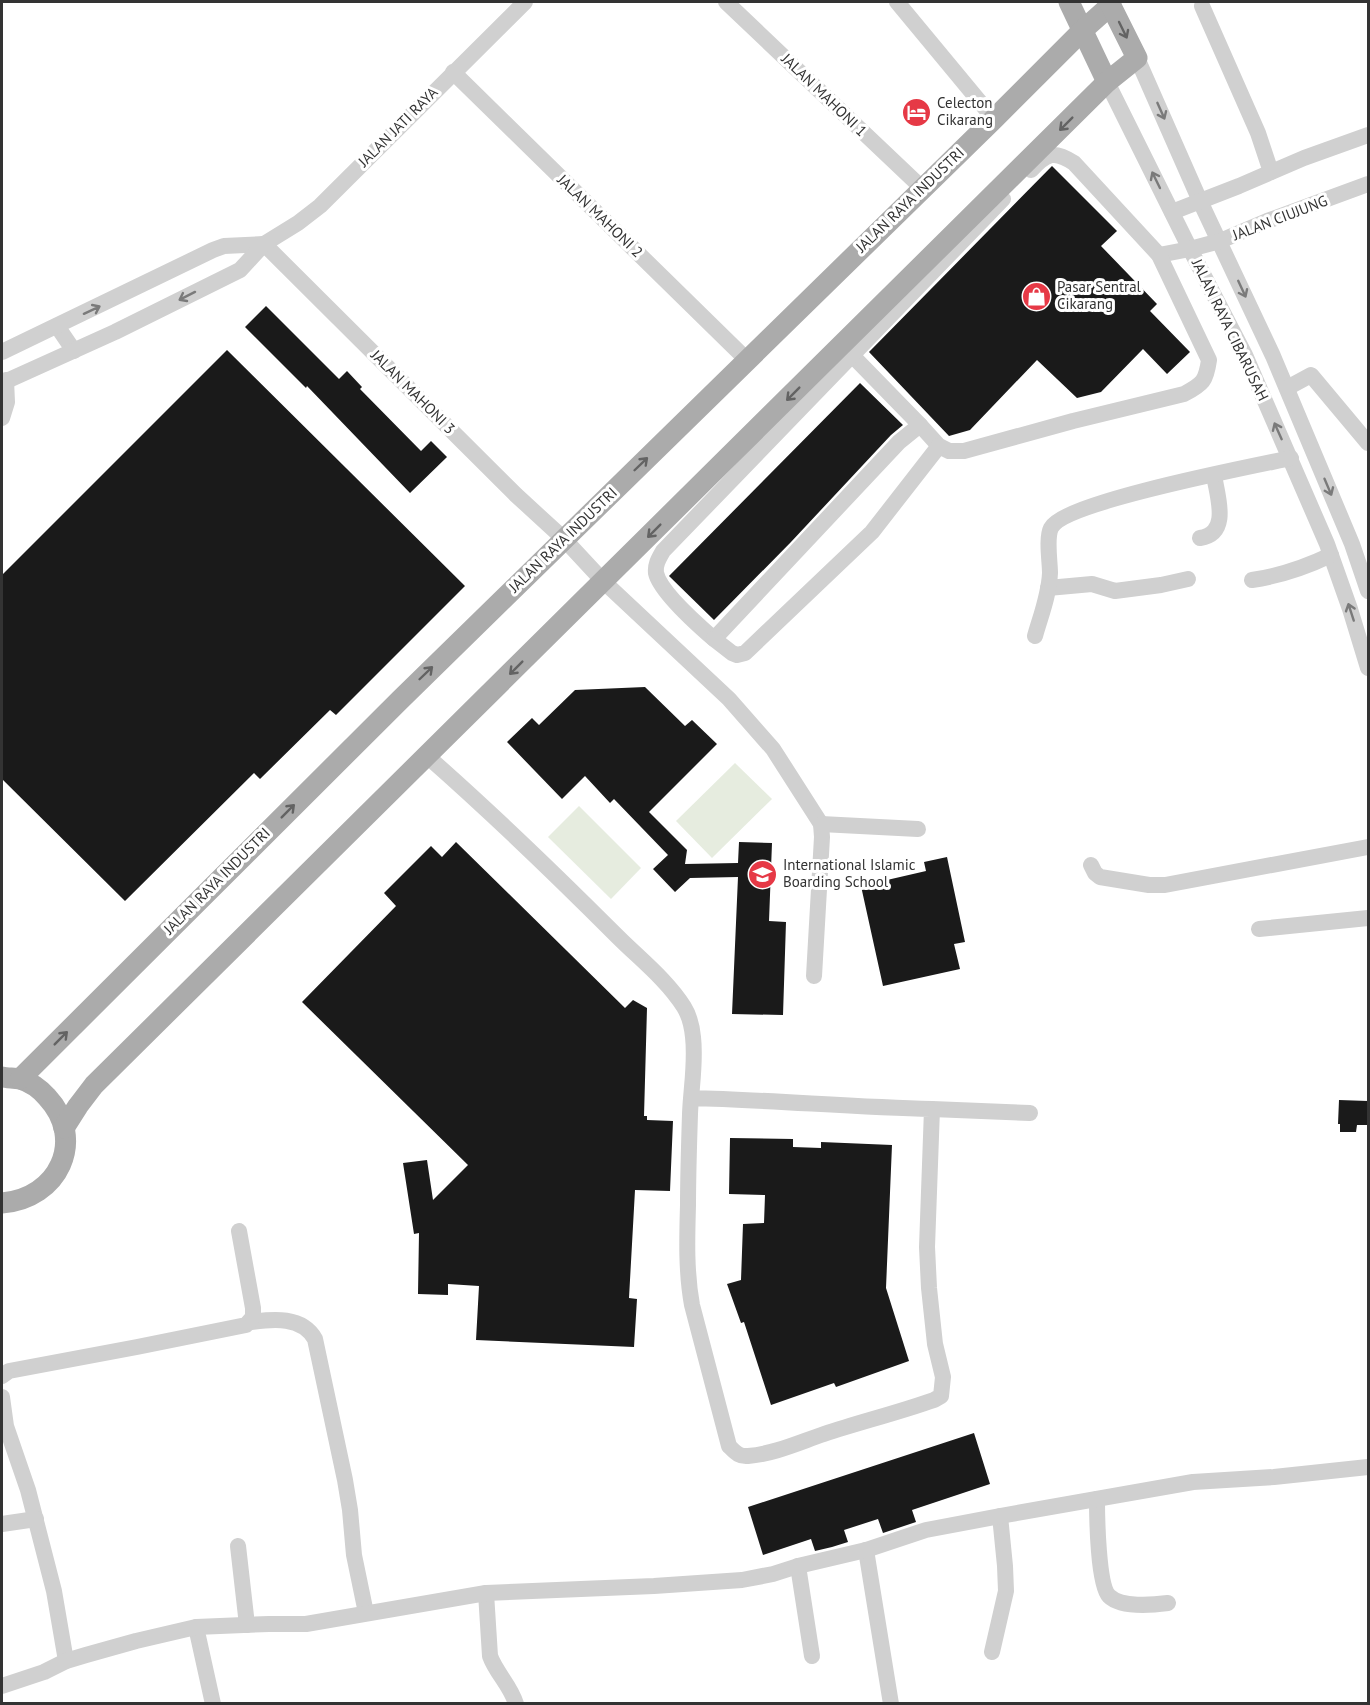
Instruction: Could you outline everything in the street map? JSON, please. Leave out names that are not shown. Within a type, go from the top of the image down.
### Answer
[{"type":"main road","name":"JALAN RAYA CIBARUSAH","points":[[1069,2],[1107,82]]},
{"type":"main road","name":"JALAN RAYA INDUSTRI","points":[[11,1078],[994,119],[1110,3]]},
{"type":"main road","name":"JALAN RAYA CIBARUSAH","points":[[1110,3],[1137,58]]},
{"type":"main road","points":[[64,1128],[94,1085],[603,581],[847,350],[1107,82],[1137,58]]},
{"type":"main road","points":[[2,1203],[16,1202],[34,1195],[49,1182],[60,1166],[65,1148],[64,1128],[56,1107],[40,1090],[11,1078]]},
{"type":"street","name":"JALAN JATI RAYA","points":[[4,381],[115,332],[240,270],[264,244],[320,206],[525,2]]},
{"type":"street","name":"JALAN MAHONI 1","points":[[726,2],[922,188]]},
{"type":"street","points":[[897,2],[994,119]]},
{"type":"street","points":[[1202,6],[1258,133],[1271,172]]},
{"type":"street","name":"JALAN RAYA CIBARUSAH","points":[[1137,58],[1200,201],[1287,388],[1352,544],[1368,591]]},
{"type":"street","name":"JALAN MAHONI 2","points":[[453,72],[747,360]]},
{"type":"street","name":"JALAN RAYA CIBARUSAH","points":[[1107,82],[1245,356],[1331,555],[1368,668]]},
{"type":"street","points":[[1172,212],[1304,158],[1368,135]]},
{"type":"street","points":[[847,350],[939,446],[949,451],[964,451],[1184,394],[1197,387],[1207,375],[1209,360],[1159,255],[1074,163],[1065,156],[1054,154],[1045,157],[847,350],[663,551],[656,562],[656,573],[662,586],[698,626],[732,653],[737,655],[745,653],[872,532],[939,446]]},
{"type":"street","name":"JALAN CIUJUNG","points":[[1159,255],[1220,241],[1368,184]]},
{"type":"street","name":"JALAN JATI RAYA","points":[[2,352],[224,246],[264,244]]},
{"type":"street","name":"JALAN MAHONI 3","points":[[264,244],[516,495],[564,539],[603,581],[729,699],[773,748],[821,824]]},
{"type":"street","points":[[57,326],[74,351]]},
{"type":"street","points":[[1287,388],[1311,375],[1368,443]]},
{"type":"street","points":[[2,418],[7,402],[4,381]]},
{"type":"street","points":[[714,639],[899,442],[920,425]]},
{"type":"street","points":[[1035,636],[1044,607],[1050,575],[1049,531],[1053,524],[1061,518],[1133,494],[1290,458]]},
{"type":"street","points":[[1200,538],[1211,535],[1220,520],[1214,475]]},
{"type":"street","points":[[1252,580],[1312,564],[1331,555]]},
{"type":"street","points":[[1048,588],[1092,584],[1115,591],[1188,579]]},
{"type":"street","points":[[427,756],[466,790],[591,910],[666,985],[684,1007],[689,1018],[693,1037],[688,1182],[689,1287],[729,1446],[737,1454],[746,1456],[768,1452],[885,1417],[941,1396],[943,1377],[930,1308],[927,1247],[932,1108]]},
{"type":"street","points":[[814,976],[821,824],[918,829]]},
{"type":"street","points":[[1091,865],[1100,877],[1149,885],[1165,885],[1368,847]]},
{"type":"street","points":[[1259,929],[1368,918]]},
{"type":"street","points":[[691,1098],[1030,1113]]},
{"type":"street","points":[[239,1231],[254,1308],[250,1322]]},
{"type":"street","points":[[2,1376],[9,1371],[246,1325],[250,1322],[287,1320],[311,1332],[315,1339],[345,1480],[354,1555],[366,1613]]},
{"type":"street","points":[[2,1397],[6,1426],[23,1473],[54,1591],[66,1662]]},
{"type":"street","points":[[2,1686],[66,1662],[136,1641],[196,1627],[306,1624],[486,1593],[742,1580],[866,1550],[926,1530],[1000,1516],[1193,1482],[1274,1477],[1368,1467]]},
{"type":"street","points":[[1097,1499],[1099,1558],[1108,1595],[1114,1600],[1132,1604],[1168,1603]]},
{"type":"street","points":[[992,1652],[1006,1591],[1000,1516]]},
{"type":"street","points":[[2,1524],[36,1519]]},
{"type":"street","points":[[238,1546],[247,1625]]},
{"type":"street","points":[[866,1550],[891,1704]]},
{"type":"street","points":[[798,1566],[812,1656]]},
{"type":"street","points":[[486,1593],[490,1656],[516,1704]]},
{"type":"street","points":[[196,1627],[213,1704]]},
{"type":"shaded area","points":[[735,763],[772,799],[712,858],[676,821]]},
{"type":"shaded area","points":[[579,806],[641,868],[611,899],[548,837]]},
{"type":"building","name":"Pasar Sentral Cikarang","points":[[1052,166],[1117,231],[1101,246],[1157,304],[1150,311],[1190,352],[1167,374],[1143,349],[1101,392],[1077,398],[1037,360],[970,430],[949,436],[869,352]]},
{"type":"building","points":[[266,306],[339,379],[347,371],[362,387],[360,389],[421,451],[431,441],[447,457],[410,493],[307,386],[306,388],[245,327]]},
{"type":"building","points":[[227,350],[465,586],[336,715],[330,710],[260,779],[254,773],[125,901],[2,779],[2,575]]},
{"type":"building","points":[[860,383],[903,425],[714,620],[669,576]]},
{"type":"building","points":[[645,687],[685,726],[692,720],[717,744],[649,812],[687,850],[685,864],[738,863],[739,842],[772,843],[769,921],[786,922],[783,1015],[732,1014],[738,877],[690,878],[675,892],[653,869],[668,855],[614,799],[610,803],[585,776],[562,799],[507,742],[532,718],[539,725],[575,690]]},
{"type":"building","points":[[456,842],[625,1008],[633,1000],[647,1008],[644,1116],[647,1116],[647,1120],[673,1121],[670,1191],[635,1190],[629,1298],[637,1299],[634,1347],[476,1340],[479,1286],[448,1284],[448,1295],[418,1294],[419,1233],[414,1234],[403,1163],[427,1160],[433,1200],[468,1165],[302,1002],[396,906],[384,893],[431,846],[442,857]]},
{"type":"building","points":[[947,857],[965,942],[954,944],[960,969],[883,986],[861,886],[926,871],[924,862]]},
{"type":"building","points":[[1339,1100],[1368,1101],[1368,1125],[1357,1125],[1356,1132],[1340,1132]]},
{"type":"building","points":[[730,1138],[793,1139],[793,1147],[821,1148],[821,1142],[892,1145],[886,1288],[909,1361],[836,1387],[834,1383],[771,1405],[744,1322],[741,1323],[727,1284],[741,1280],[743,1224],[764,1223],[765,1195],[729,1194]]},
{"type":"building","points":[[974,1433],[990,1484],[912,1510],[916,1522],[883,1533],[878,1519],[844,1530],[848,1542],[815,1551],[811,1539],[763,1555],[748,1507]]},
{"type":"place","name":"Celecton Cikarang","points":[[916,112]]},
{"type":"place","name":"Pasar Sentral Cikarang","points":[[1036,296]]},
{"type":"place","name":"International Islamic Boarding School","points":[[762,874]]}]
